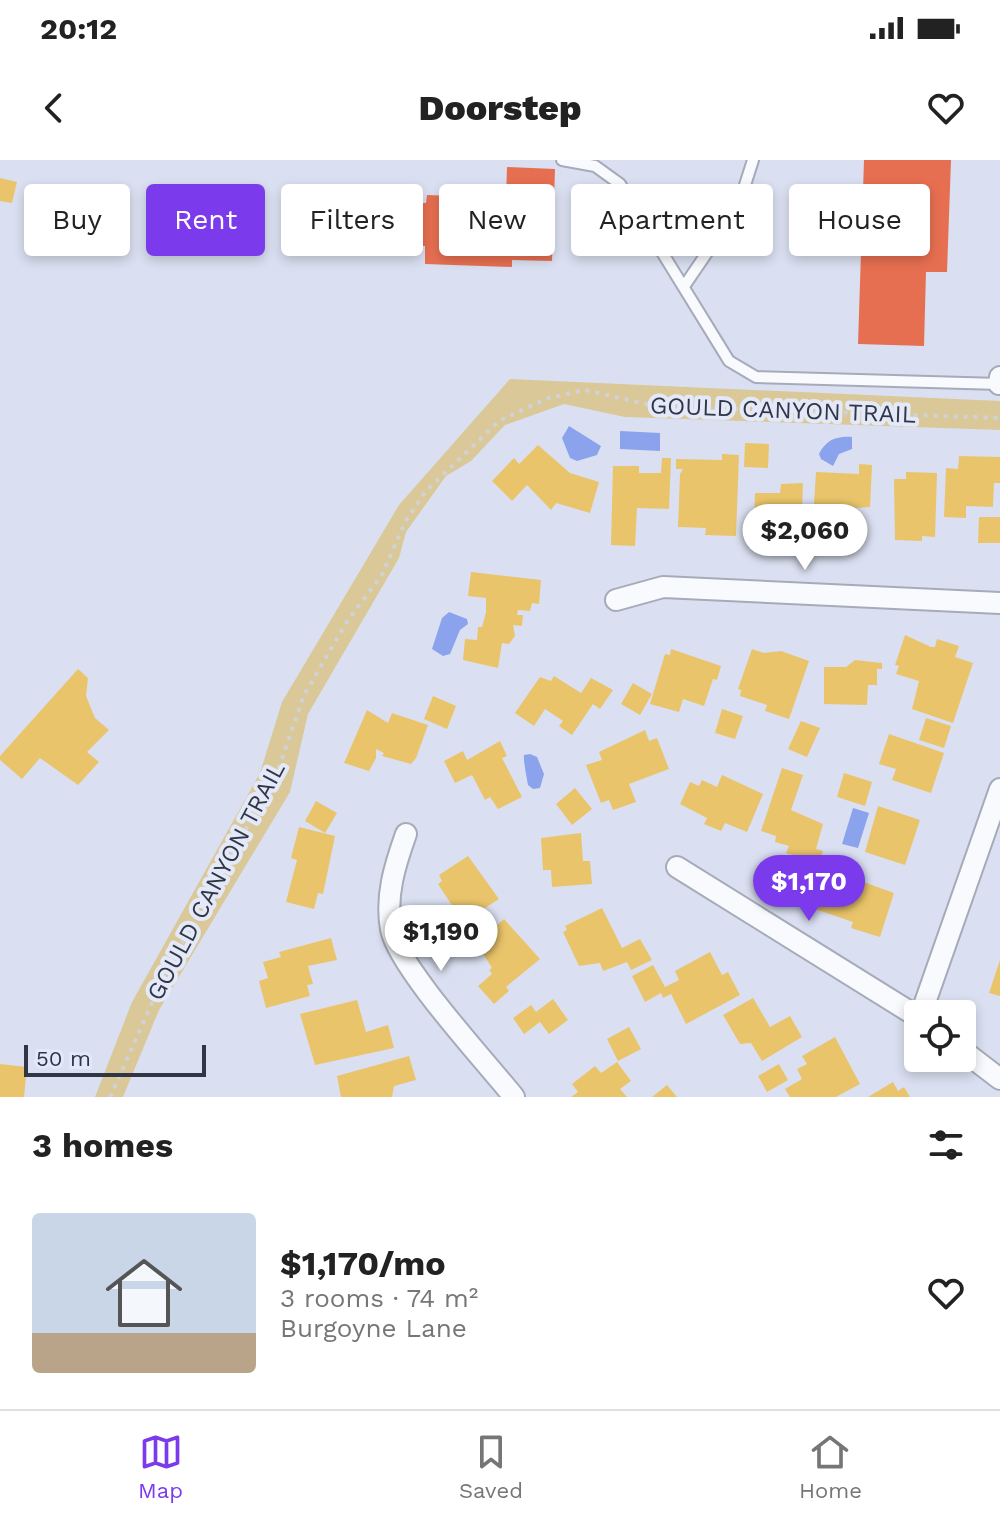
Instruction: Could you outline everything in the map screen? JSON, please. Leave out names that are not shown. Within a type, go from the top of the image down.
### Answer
[{"type":"street","points":[[616,600],[663,587],[1000,603]]},
{"type":"street","points":[[925,1000],[1000,789]]},
{"type":"street","points":[[406,834],[390,882],[391,932],[416,977],[514,1097]]},
{"type":"street","points":[[677,867],[904,1005]]},
{"type":"street","points":[[976,1061],[1000,1079]]},
{"type":"lane","points":[[562,160],[595,166],[620,184],[729,361],[756,377],[1000,382]]},
{"type":"lane","points":[[685,285],[738,207],[753,160]]},
{"type":"path","name":"GOULD CANYON TRAIL","points":[[110,1097],[165,974],[225,863],[273,785],[304,695],[348,620],[382,575],[405,522],[426,491],[499,421],[548,398],[585,390],[655,406],[1000,418]]},
{"type":"shaded area","points":[[510,379],[1000,401],[1000,430],[625,417],[564,404],[505,425],[471,461],[446,476],[406,532],[399,558],[308,714],[290,792],[159,1010],[123,1097],[95,1097],[132,1002],[260,773],[282,702],[399,505]]},
{"type":"water","points":[[569,426],[601,446],[597,455],[577,461],[570,458],[562,438]]},
{"type":"water","points":[[620,431],[660,433],[660,451],[620,449]]},
{"type":"water","points":[[852,437],[852,449],[839,454],[833,466],[821,459],[819,454],[828,442]]},
{"type":"water","points":[[449,612],[467,619],[468,624],[460,630],[450,654],[443,656],[432,649],[442,618]]},
{"type":"water","points":[[524,755],[537,757],[544,774],[540,788],[533,789],[528,785]]},
{"type":"water","points":[[853,808],[869,813],[858,848],[842,844]]},
{"type":"building: Homes","points":[[0,178],[17,182],[12,203],[0,201]]},
{"type":"building: Homes","points":[[745,443],[769,444],[768,468],[744,467]]},
{"type":"building: Homes","points":[[538,445],[570,473],[599,482],[590,513],[556,503],[551,510],[527,485],[512,501],[492,481],[514,458],[519,464]]},
{"type":"building: Homes","points":[[722,454],[739,455],[736,536],[705,535],[706,528],[678,527],[680,474],[683,469],[676,469],[676,459],[722,460]]},
{"type":"building: Homes","points":[[959,456],[1000,457],[1000,483],[994,483],[993,507],[966,506],[966,518],[944,517],[946,468],[958,469]]},
{"type":"building: Homes","points":[[662,458],[671,458],[669,509],[637,508],[635,546],[611,545],[613,466],[639,466],[639,473],[661,473]]},
{"type":"building: Homes","points":[[859,464],[872,465],[870,507],[837,509],[836,534],[812,536],[816,472],[859,474]]},
{"type":"building: Homes","points":[[906,472],[937,473],[935,537],[922,536],[922,541],[895,540],[894,479],[906,479]]},
{"type":"building: Homes","points":[[803,483],[801,536],[783,536],[783,528],[778,528],[778,525],[754,524],[755,493],[780,493],[781,484]]},
{"type":"building: Homes","points":[[979,517],[1000,517],[1000,543],[978,543]]},
{"type":"building: Homes","points":[[471,572],[541,580],[539,604],[532,603],[530,611],[518,610],[517,615],[523,615],[522,626],[513,625],[515,636],[509,644],[502,643],[498,668],[463,660],[465,639],[477,640],[478,627],[482,627],[486,612],[486,598],[468,596]]},
{"type":"building: Homes","points":[[905,635],[931,647],[935,647],[937,639],[959,646],[955,657],[973,663],[953,723],[912,709],[919,681],[896,674],[899,666],[895,665]]},
{"type":"building: Homes","points":[[671,649],[721,666],[704,706],[683,699],[679,712],[650,704],[665,654],[670,655]]},
{"type":"building: Homes","points":[[752,649],[764,653],[781,651],[809,661],[789,719],[765,711],[767,705],[740,696],[741,690],[738,689]]},
{"type":"building: Homes","points":[[855,660],[882,663],[882,669],[877,669],[877,685],[868,685],[867,705],[824,704],[824,667],[846,667]]},
{"type":"building: Homes","points":[[78,669],[88,678],[86,696],[95,718],[109,730],[87,752],[99,762],[78,785],[40,758],[22,779],[0,760],[0,756]]},
{"type":"building: Homes","points":[[554,676],[581,693],[591,678],[613,690],[600,709],[593,704],[572,735],[559,726],[563,721],[545,709],[534,726],[515,713],[540,677],[551,681]]},
{"type":"building: Homes","points":[[633,683],[652,694],[640,715],[621,704]]},
{"type":"building: Homes","points":[[433,696],[456,706],[447,729],[424,719]]},
{"type":"building: Homes","points":[[722,709],[743,716],[735,739],[715,733]]},
{"type":"building: Homes","points":[[367,710],[388,723],[392,713],[428,725],[411,764],[382,756],[384,753],[376,749],[376,758],[369,771],[344,763]]},
{"type":"building: Homes","points":[[926,718],[951,726],[944,748],[919,740]]},
{"type":"building: Homes","points":[[801,721],[820,728],[807,757],[788,749]]},
{"type":"building: Homes","points":[[645,730],[649,741],[657,738],[669,769],[629,784],[636,802],[613,810],[609,800],[601,803],[586,765],[602,760],[599,752]]},
{"type":"building: Homes","points":[[889,734],[944,753],[931,793],[892,780],[896,769],[879,764]]},
{"type":"building: Homes","points":[[500,741],[507,756],[502,758],[522,797],[498,809],[490,797],[485,800],[472,775],[455,783],[444,761],[463,751],[467,760]]},
{"type":"building: Homes","points":[[782,768],[803,775],[791,810],[823,824],[816,849],[823,851],[814,880],[790,872],[796,856],[786,853],[789,846],[775,842],[776,836],[761,831]]},
{"type":"building: Homes","points":[[844,773],[872,782],[865,806],[837,797]]},
{"type":"building: Homes","points":[[722,775],[763,794],[747,832],[725,823],[721,831],[704,824],[707,818],[680,804],[690,782],[699,786],[702,780],[717,787]]},
{"type":"building: Homes","points":[[575,788],[592,809],[572,825],[556,804]]},
{"type":"building: Homes","points":[[316,801],[337,813],[325,833],[305,821]]},
{"type":"building: Homes","points":[[878,806],[920,820],[905,865],[865,852]]},
{"type":"building: Homes","points":[[299,827],[335,836],[323,894],[318,893],[314,909],[286,902],[297,860],[291,858]]},
{"type":"building: Homes","points":[[581,833],[583,861],[590,861],[592,884],[552,887],[551,870],[543,870],[541,838]]},
{"type":"building: Homes","points":[[468,856],[499,899],[463,922],[438,884],[442,881],[439,875]]},
{"type":"building: Homes","points":[[844,875],[894,893],[880,937],[851,928],[853,922],[815,909],[823,885],[839,890]]},
{"type":"building: Homes","points":[[602,908],[622,948],[640,939],[652,960],[631,970],[627,962],[603,971],[600,963],[579,966],[563,932],[567,930],[565,926]]},
{"type":"building: Homes","points":[[504,919],[540,959],[506,987],[509,991],[494,1004],[478,986],[492,974],[489,970],[492,968],[476,943]]},
{"type":"building: Homes","points":[[331,938],[337,960],[308,966],[313,984],[307,985],[310,996],[266,1008],[259,981],[268,978],[263,962],[281,957],[279,952]]},
{"type":"building: Homes","points":[[710,952],[722,975],[728,972],[740,995],[686,1024],[671,994],[663,998],[661,993],[645,1002],[632,976],[653,965],[665,987],[679,980],[675,971]]},
{"type":"building: Homes","points":[[1000,960],[1000,996],[989,993]]},
{"type":"building: Homes","points":[[753,998],[770,1027],[790,1016],[802,1037],[762,1061],[751,1043],[740,1044],[723,1015]]},
{"type":"building: Homes","points":[[553,999],[568,1020],[549,1034],[540,1022],[524,1034],[513,1018],[531,1005],[536,1012]]},
{"type":"building: Homes","points":[[357,1000],[366,1032],[388,1025],[394,1048],[315,1065],[300,1014]]},
{"type":"building: Homes","points":[[629,1027],[641,1049],[618,1061],[607,1039]]},
{"type":"building: Homes","points":[[835,1037],[860,1084],[836,1097],[790,1097],[785,1089],[802,1079],[797,1069],[807,1064],[802,1056]]},
{"type":"building: Homes","points":[[409,1056],[416,1080],[394,1086],[392,1097],[341,1097],[337,1076]]},
{"type":"building: Homes","points":[[617,1062],[631,1081],[620,1089],[627,1097],[571,1097],[578,1092],[572,1084],[595,1066],[601,1073]]},
{"type":"building: Homes","points":[[0,1064],[27,1067],[24,1097],[0,1097]]},
{"type":"building: Homes","points":[[779,1064],[788,1080],[767,1092],[758,1076]]},
{"type":"building: Homes","points":[[893,1082],[898,1091],[904,1087],[910,1097],[868,1097]]},
{"type":"building: Homes","points":[[667,1085],[677,1097],[652,1097]]},
{"type":"building: Shops","points":[[864,160],[951,160],[947,272],[926,272],[924,346],[858,344],[861,256],[930,256],[930,184],[863,184]]},
{"type":"building: Shops","points":[[507,167],[555,169],[555,184],[506,184]]},
{"type":"building: Shops","points":[[427,195],[439,195],[439,256],[552,256],[552,261],[512,260],[512,267],[425,264],[423,203],[426,203]]}]
